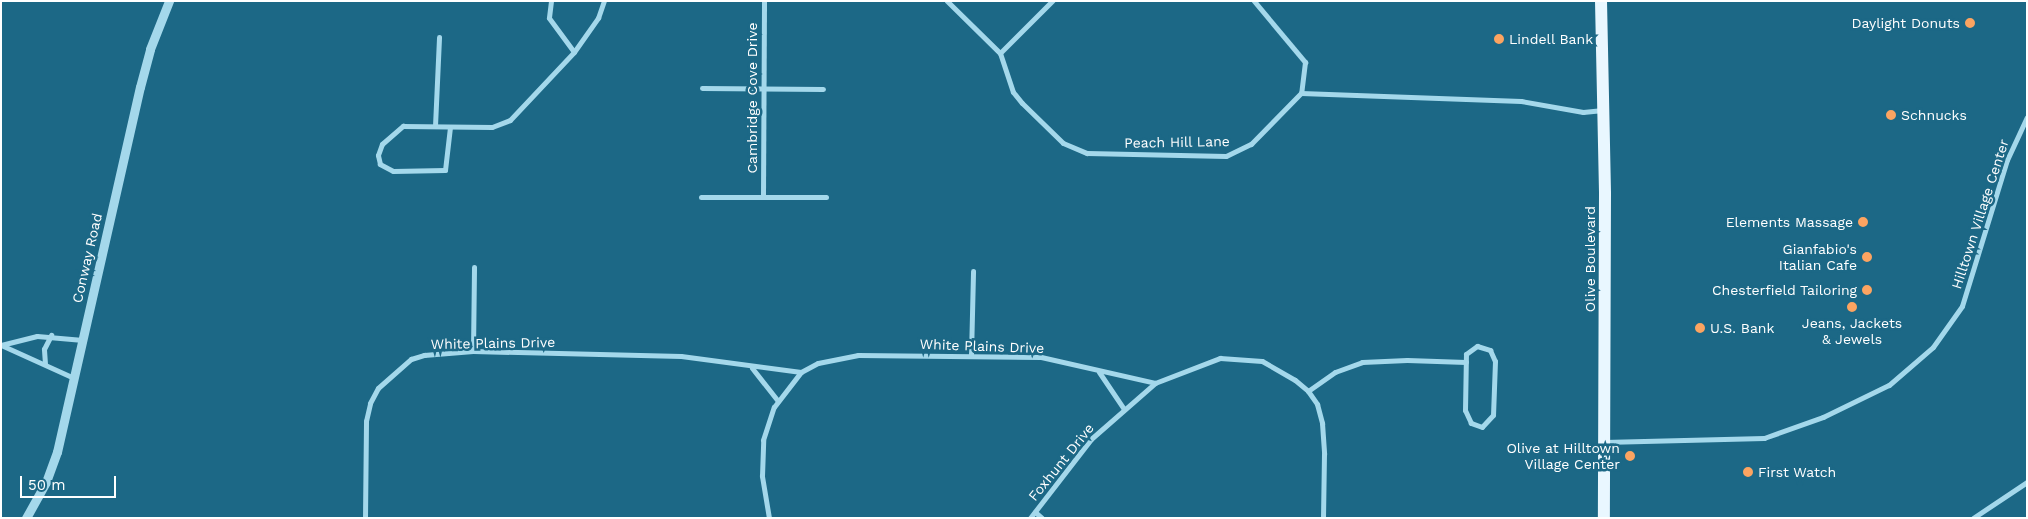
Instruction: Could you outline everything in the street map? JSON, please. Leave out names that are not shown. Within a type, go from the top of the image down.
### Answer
[{"type":"main road","name":"Olive Boulevard","points":[[1601,1],[1605,110],[1604,518]]},
{"type":"street","name":"Conway Road","points":[[26,518],[46,482],[56,452],[140,87],[150,49],[169,1]]},
{"type":"street","points":[[551,1],[549,18],[574,52]]},
{"type":"street","points":[[450,127],[445,170],[393,172],[380,164],[378,155],[382,144],[403,126],[492,127],[510,120],[574,52],[598,18],[604,1]]},
{"type":"street","name":"Cambridge Cove Drive","points":[[763,196],[764,1]]},
{"type":"street","name":"Peach Hill Lane","points":[[948,1],[1000,53],[1013,92],[1022,103],[1063,143],[1087,153],[1226,156],[1250,144],[1301,93]]},
{"type":"street","points":[[1000,53],[1052,1]]},
{"type":"street","points":[[1254,1],[1306,62],[1301,93],[1521,101],[1583,112],[1605,110]]},
{"type":"street","points":[[435,126],[439,37]]},
{"type":"street","points":[[702,88],[823,89]]},
{"type":"street","name":"Hilltown Village Center","points":[[1604,442],[1764,438],[1823,417],[1888,385],[1933,347],[1962,306],[2007,160],[2027,117]]},
{"type":"street","points":[[702,197],[826,197]]},
{"type":"street","points":[[473,351],[474,267]]},
{"type":"street","points":[[971,355],[973,271]]},
{"type":"street","points":[[1,345],[22,338],[51,335],[83,340]]},
{"type":"street","points":[[45,365],[42,356],[51,335]]},
{"type":"street","points":[[1,345],[74,378]]},
{"type":"street","points":[[1477,346],[1486,347],[1494,357],[1494,415],[1482,426],[1471,423],[1466,416],[1466,362],[1468,351],[1477,346]]},
{"type":"street","name":"White Plains Drive","points":[[365,518],[366,421],[370,403],[378,388],[411,359],[424,355],[473,351],[681,356],[752,368],[802,372],[818,363],[858,355],[1041,357],[1155,383]]},
{"type":"street","points":[[1155,383],[1220,358],[1241,358],[1262,360],[1278,368],[1308,391],[1322,423],[1323,518]]},
{"type":"street","points":[[1308,391],[1335,372],[1362,362],[1407,360],[1466,362]]},
{"type":"street","points":[[752,368],[778,402]]},
{"type":"street","points":[[1099,371],[1124,409]]},
{"type":"street","points":[[767,518],[762,476],[763,440],[778,402],[802,372]]},
{"type":"street","name":"Foxhunt Drive","points":[[1030,518],[1091,439],[1155,383]]},
{"type":"street","points":[[1974,518],[2027,482]]},
{"type":"street","points":[[1035,512],[1042,518]]},
{"type":"place","name":"Daylight Donuts","points":[[1970,23]]},
{"type":"place","name":"Lindell Bank","points":[[1499,39]]},
{"type":"place","name":"Schnucks","points":[[1891,115]]},
{"type":"place","name":"Elements Massage","points":[[1863,222]]},
{"type":"place","name":"Gianfabio's Italian Cafe","points":[[1867,257]]},
{"type":"place","name":"Chesterfield Tailoring","points":[[1867,290]]},
{"type":"place","name":"Jeans, Jackets & Jewels","points":[[1852,307]]},
{"type":"place","name":"U.S. Bank","points":[[1700,328]]},
{"type":"place","name":"Olive at Hilltown Village Center","points":[[1630,456]]},
{"type":"place","name":"First Watch","points":[[1748,472]]}]
